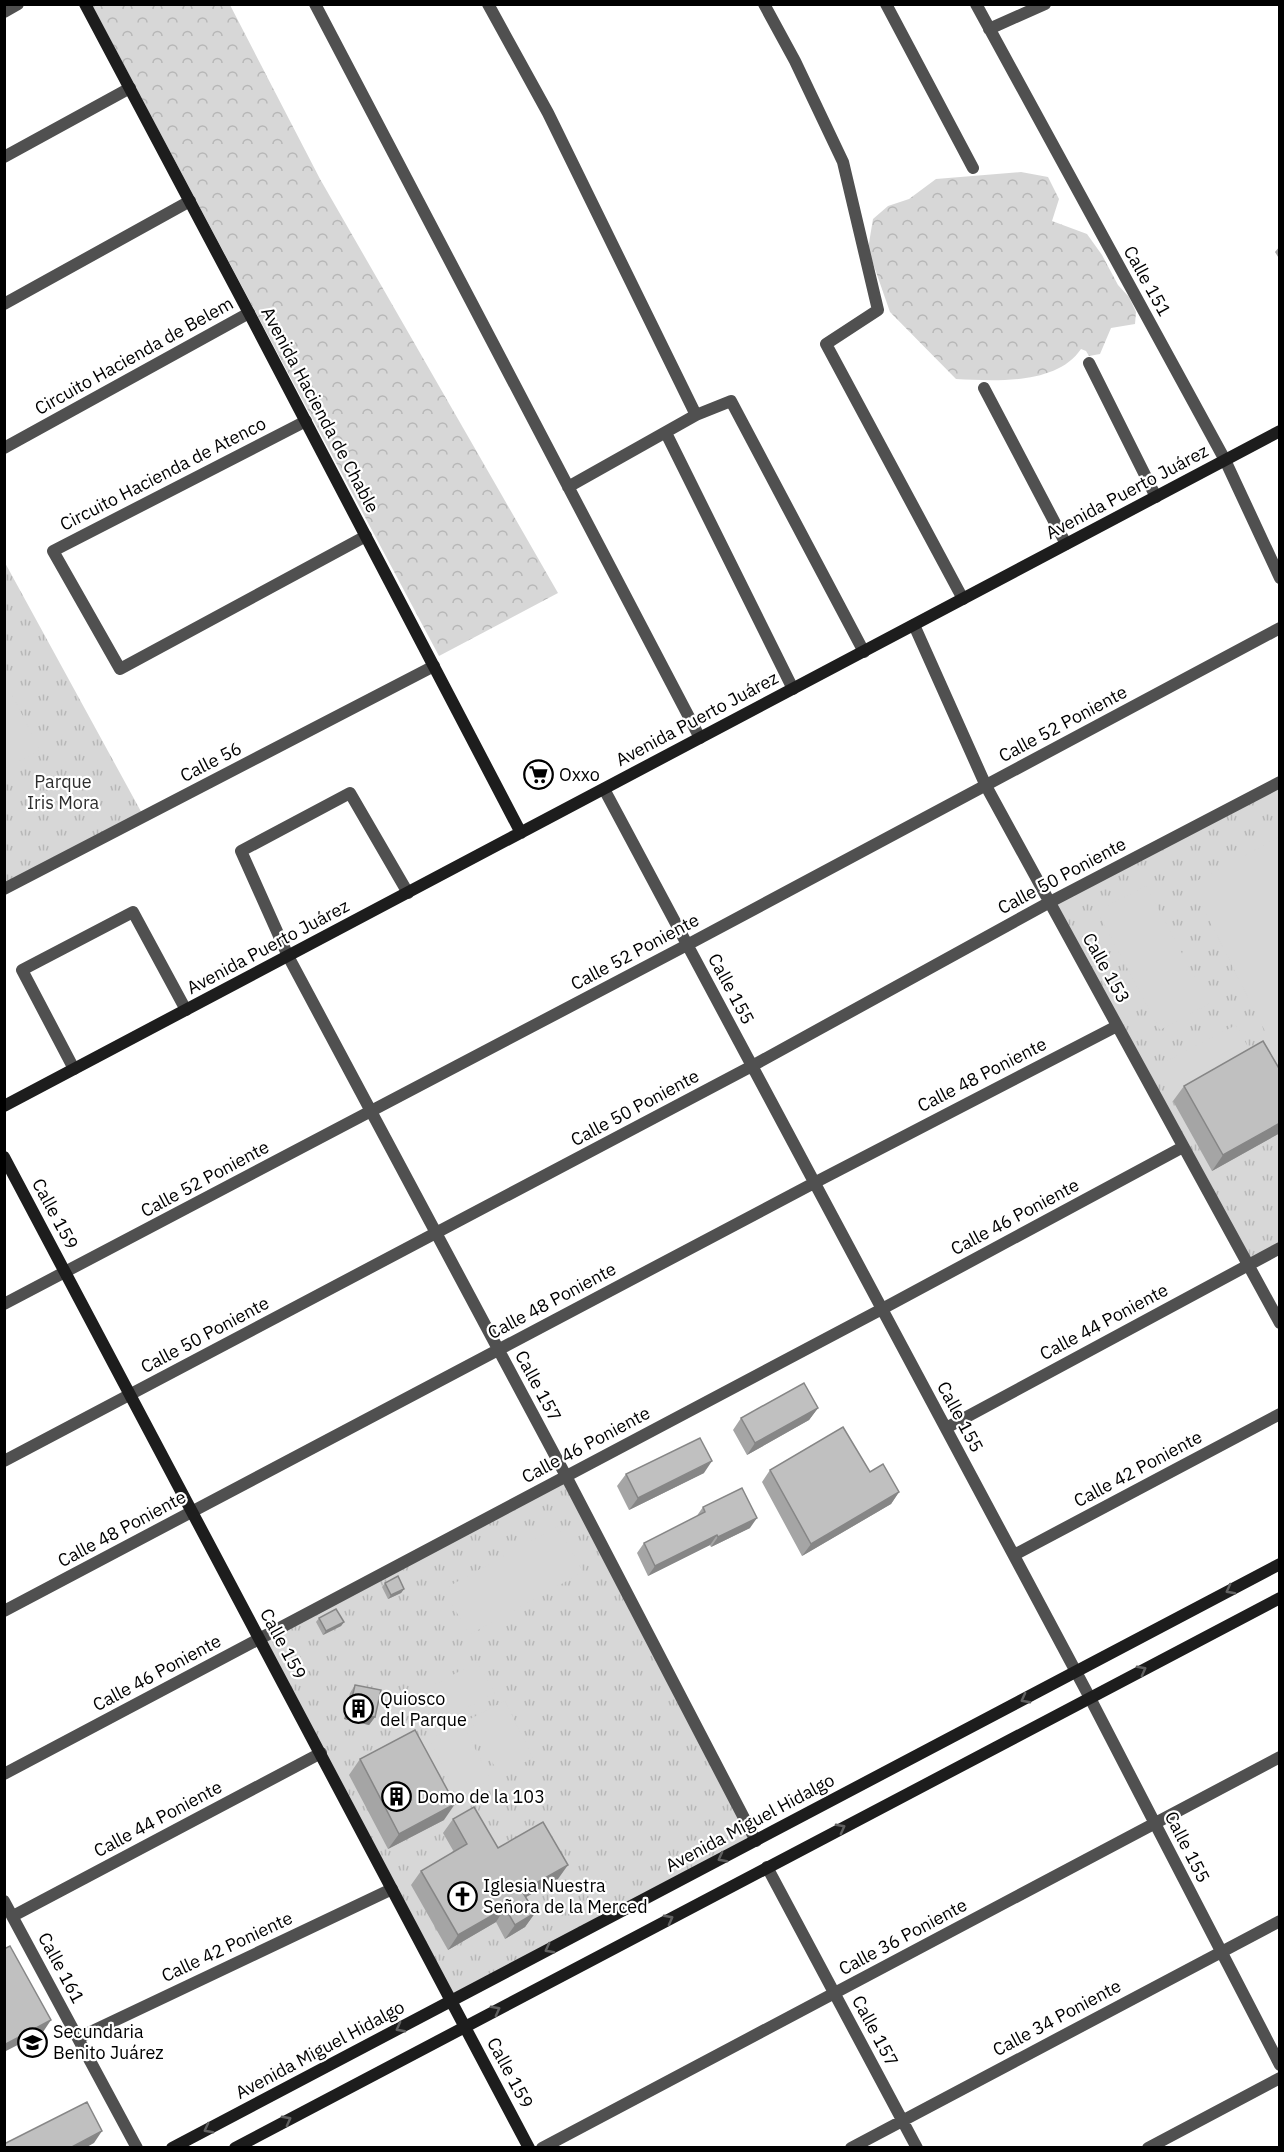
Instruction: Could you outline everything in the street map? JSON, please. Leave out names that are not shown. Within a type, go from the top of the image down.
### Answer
[{"type":"street","points":[[4,12],[18,4]]},
{"type":"street","name":"Avenida Hacienda de Chable","points":[[86,4],[521,833]]},
{"type":"street","points":[[315,4],[700,738]]},
{"type":"street","points":[[488,4],[548,113],[696,416]]},
{"type":"street","points":[[764,4],[795,61],[843,162],[878,310],[826,344],[963,599]]},
{"type":"street","points":[[886,4],[973,168]]},
{"type":"street","name":"Calle 151","points":[[976,4],[1225,460],[1280,578]]},
{"type":"street","points":[[989,29],[1045,4]]},
{"type":"street","points":[[4,157],[129,88]]},
{"type":"street","points":[[4,304],[190,201]]},
{"type":"street","name":"Circuito Hacienda de Belem","points":[[4,448],[249,313]]},
{"type":"street","points":[[1089,363],[1156,497]]},
{"type":"street","points":[[984,388],[1066,544]]},
{"type":"street","points":[[568,487],[696,416],[731,401],[864,652]]},
{"type":"street","name":"Circuito Hacienda de Atenco","points":[[306,421],[54,550],[120,669],[366,536]]},
{"type":"street","name":"Avenida Puerto Juárez","points":[[4,1106],[1280,431]]},
{"type":"street","points":[[666,432],[793,689]]},
{"type":"street","name":"Calle 153","points":[[914,625],[986,786],[1280,1323]]},
{"type":"street","name":"Calle 52 Poniente","points":[[4,1304],[687,945],[1280,628]]},
{"type":"street","name":"Calle 56","points":[[4,889],[434,666]]},
{"type":"street","name":"Calle 50 Poniente","points":[[4,1461],[752,1066],[1050,902],[1280,782]]},
{"type":"street","name":"Calle 155","points":[[603,789],[1090,1698],[1280,2065]]},
{"type":"street","name":"Calle 157","points":[[408,893],[350,793],[241,852],[288,956],[566,1476],[756,1841]]},
{"type":"street","points":[[74,1069],[22,970],[133,912],[186,1010]]},
{"type":"street","name":"Calle 48 Poniente","points":[[4,1611],[814,1183],[1117,1026]]},
{"type":"street","name":"Calle 46 Poniente","points":[[4,1774],[1183,1147]]},
{"type":"street","name":"Calle 159","points":[[4,1157],[529,2148]]},
{"type":"street","name":"Calle 44 Poniente","points":[[946,1428],[1280,1248]]},
{"type":"street","name":"Calle 42 Poniente","points":[[1014,1555],[1280,1414]]},
{"type":"street","name":"Avenida Miguel Hidalgo","points":[[172,2148],[1280,1564]]},
{"type":"street","points":[[235,2148],[1280,1598]]},
{"type":"street","name":"Calle 44 Poniente","points":[[13,1916],[321,1754]]},
{"type":"street","name":"Calle 36 Poniente","points":[[542,2148],[1280,1757]]},
{"type":"street","name":"Calle 157","points":[[767,1867],[917,2148]]},
{"type":"street","name":"Calle 42 Poniente","points":[[78,2038],[392,1889]]},
{"type":"street","name":"Calle 161","points":[[4,1900],[137,2148]]},
{"type":"street","name":"Calle 34 Poniente","points":[[851,2148],[1280,1921]]},
{"type":"street","points":[[1148,2148],[1280,2078]]},
{"type":"green space","points":[[92,5],[230,5],[320,179],[558,593],[439,656]]},
{"type":"green space","points":[[1021,172],[1048,177],[1059,199],[1052,221],[1087,234],[1102,255],[1118,285],[1129,297],[1136,312],[1135,324],[1111,328],[1100,354],[1089,356],[1081,349],[1070,361],[1041,375],[1006,380],[956,379],[890,312],[868,249],[873,219],[888,206],[909,199],[936,179]]},
{"type":"green space","name":"Parque Iris Mora","points":[[4,561],[144,817],[4,889]]},
{"type":"green space","points":[[4,679],[40,750],[5,768],[4,768]]},
{"type":"green space","points":[[1279,787],[1279,1244],[1249,1260],[1056,904]]},
{"type":"green space","points":[[1279,837],[1280,1044],[1273,1047],[1191,884]]},
{"type":"green space","points":[[1146,886],[1209,1004],[1160,1030],[1097,911]]},
{"type":"green space","points":[[1236,1025],[1253,1056],[1179,1095],[1163,1063]]},
{"type":"green space","points":[[566,1478],[755,1840],[451,2000],[260,1639]]},
{"type":"green space","points":[[558,1526],[583,1572],[469,1635],[444,1589]]},
{"type":"green space","points":[[477,1662],[495,1693],[433,1726],[415,1695]]},
{"type":"green space","points":[[505,1701],[533,1758],[499,1775],[470,1719]]},
{"type":"green space","points":[[462,1723],[491,1780],[458,1796],[429,1739]]},
{"type":"building","points":[[1263,1041],[1280,1070],[1280,1123],[1223,1155],[1184,1086]]},
{"type":"building","points":[[804,1383],[818,1408],[755,1443],[741,1418]]},
{"type":"building","points":[[843,1427],[870,1472],[883,1464],[899,1492],[811,1544],[770,1470]]},
{"type":"building","points":[[700,1438],[712,1461],[638,1498],[626,1474]]},
{"type":"building","points":[[742,1488],[757,1518],[655,1566],[644,1543],[705,1512],[703,1507]]},
{"type":"building","points":[[398,1576],[404,1589],[391,1595],[385,1583]]},
{"type":"building","points":[[336,1609],[344,1622],[326,1631],[319,1618]]},
{"type":"building","points":[[355,1685],[381,1690],[375,1717],[349,1711]]},
{"type":"building","name":"Domo de la 103","points":[[415,1730],[455,1804],[399,1834],[360,1759]]},
{"type":"building","points":[[474,1807],[498,1848],[543,1822],[568,1865],[522,1891],[535,1913],[515,1925],[505,1908],[458,1935],[421,1871],[467,1844],[453,1819]]},
{"type":"building","points":[[10,1946],[51,2020],[4,2045],[4,1949]]},
{"type":"building","points":[[87,2102],[102,2131],[70,2148],[4,2148],[4,2144]]},
{"type":"place","name":"Oxxo","points":[[538,775]]},
{"type":"place","name":"Quiosco del Parque","points":[[359,1709]]},
{"type":"place","name":"Domo de la 103","points":[[396,1797]]},
{"type":"place","name":"Iglesia Nuestra Señora de la Merced","points":[[462,1896]]},
{"type":"place","name":"Secundaria Benito Juárez","points":[[32,2042]]}]
